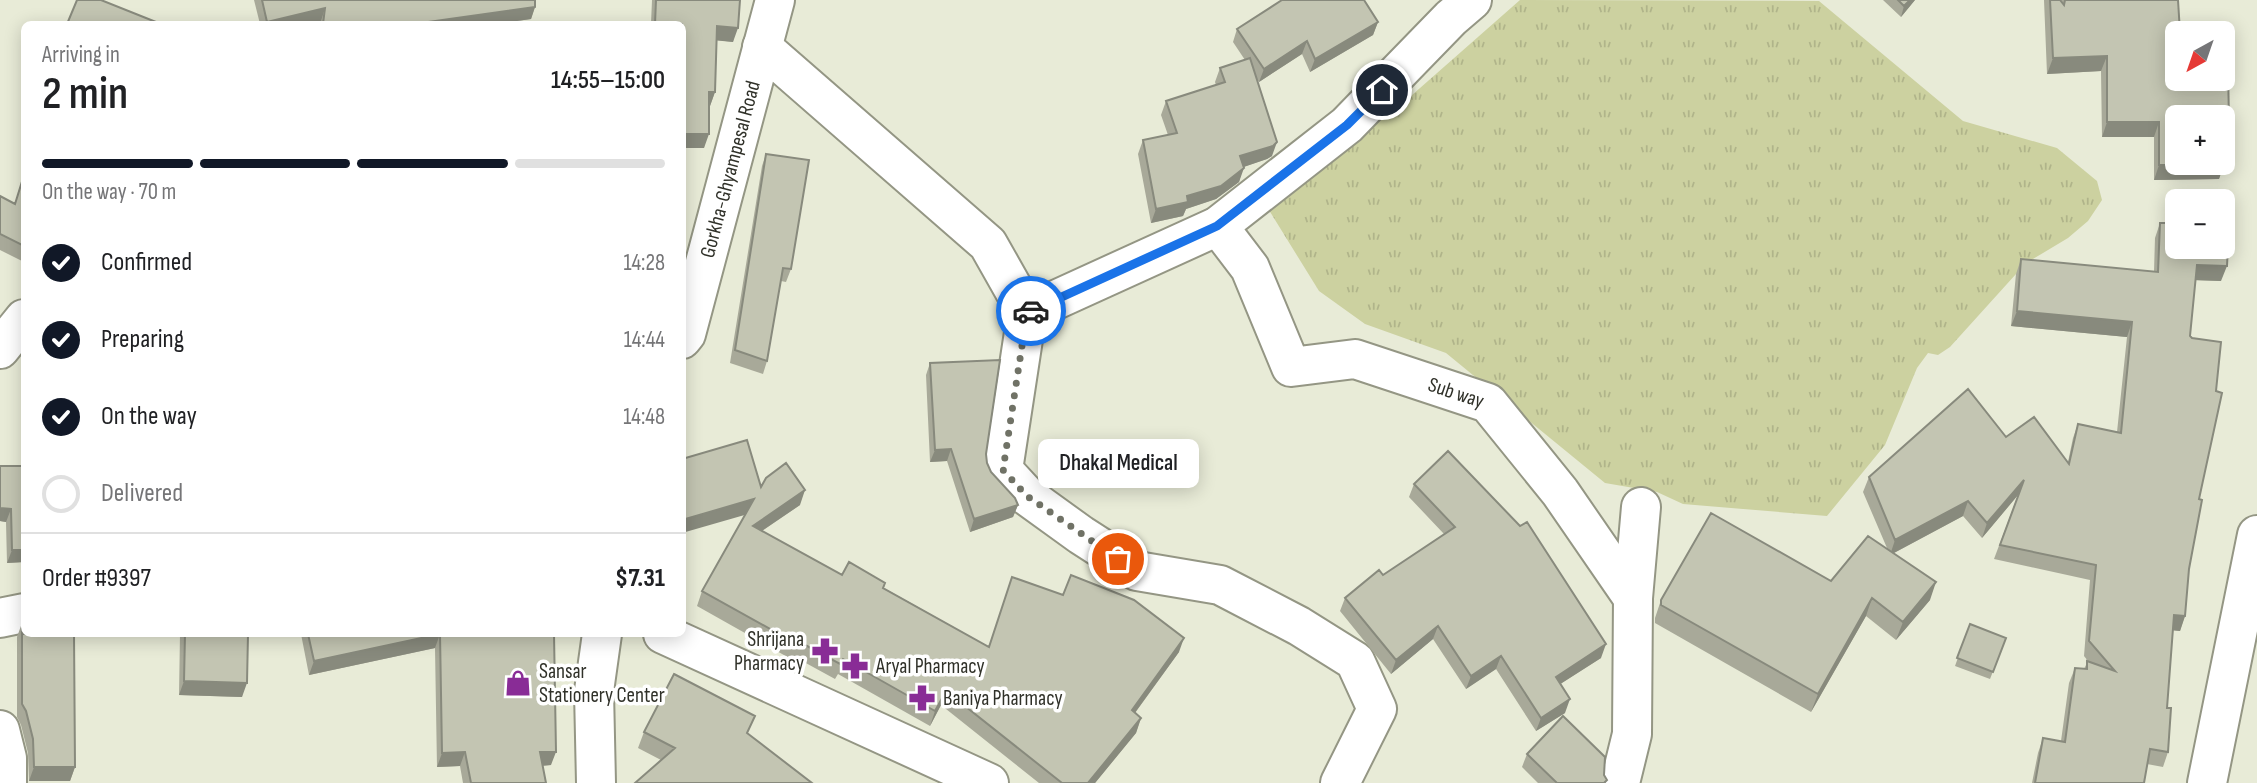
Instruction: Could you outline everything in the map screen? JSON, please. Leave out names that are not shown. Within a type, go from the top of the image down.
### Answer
[{"type":"street","name":"Gorkha-Ghyampesal Road","points":[[686,334],[775,0]]},
{"type":"street","points":[[1027,313],[1217,226],[1347,125],[1451,18],[1472,0]]},
{"type":"street","points":[[762,47],[988,244],[1027,313],[1003,470],[1027,496],[1137,571],[1220,585],[1299,626],[1355,660],[1377,709],[1340,783]]},
{"type":"street","name":"Sub way","points":[[1217,226],[1250,268],[1290,367],[1355,359],[1488,403],[1560,492],[1633,598]]},
{"type":"street","points":[[0,349],[21,323]]},
{"type":"street","points":[[1620,783],[1632,734],[1633,598],[1642,507]]},
{"type":"street","points":[[2207,783],[2257,535]]},
{"type":"street","points":[[0,618],[21,614]]},
{"type":"street","points":[[596,783],[594,691],[602,637]]},
{"type":"street","points":[[670,637],[989,783]]},
{"type":"street","points":[[0,730],[7,758],[8,783]]},
{"type":"green space","points":[[1520,0],[1819,1],[1963,121],[2057,148],[2097,181],[2102,200],[2088,221],[2068,238],[2028,262],[1950,347],[1938,355],[1928,353],[1917,368],[1885,445],[1827,516],[1683,504],[1657,492],[1605,483],[1446,353],[1365,324],[1319,291],[1267,207],[1403,103]]},
{"type":"building","points":[[77,0],[101,0],[154,21],[68,21]]},
{"type":"building","points":[[262,0],[535,0],[535,7],[435,21],[323,21],[325,8],[267,21]]},
{"type":"building","points":[[656,0],[740,0],[738,28],[717,26],[715,92],[709,92],[709,134],[686,134],[686,21],[655,21]]},
{"type":"building","points":[[1282,0],[1364,0],[1378,22],[1315,59],[1307,41],[1264,69],[1237,29]]},
{"type":"building","points":[[1898,0],[1910,0],[1904,6]]},
{"type":"building","points":[[2050,0],[2060,0],[2064,5],[2065,0],[2178,0],[2179,21],[2165,21],[2165,91],[2228,91],[2229,105],[2165,105],[2165,165],[2159,165],[2159,122],[2107,122],[2107,56],[2053,58]]},
{"type":"building","points":[[1250,58],[1277,142],[1273,146],[1240,156],[1244,168],[1221,186],[1187,196],[1188,202],[1156,209],[1143,140],[1177,133],[1166,101],[1225,82],[1220,68]]},
{"type":"building","points":[[766,154],[809,160],[791,269],[783,268],[767,361],[735,350]]},
{"type":"building","points":[[21,185],[21,244],[0,234],[0,196],[15,204]]},
{"type":"building","points":[[2160,223],[2165,223],[2165,259],[2227,259],[2227,266],[2197,265],[2190,336],[2221,342],[2216,391],[2222,393],[2199,499],[2202,500],[2189,569],[2185,616],[2174,615],[2167,708],[2171,708],[2168,752],[2150,749],[2144,783],[2035,783],[2043,738],[2065,742],[2075,668],[2087,669],[2087,661],[2115,671],[2089,641],[2096,565],[2000,545],[2024,480],[1987,523],[1968,501],[1895,540],[1869,477],[1968,389],[2006,437],[2034,417],[2069,464],[2078,424],[2121,433],[2132,322],[2017,311],[2021,259],[2158,272]]},
{"type":"building","points":[[1000,360],[986,454],[987,463],[991,472],[1015,498],[1018,505],[974,519],[951,449],[935,450],[930,363]]},
{"type":"building","points":[[747,440],[761,487],[766,478],[786,463],[805,490],[753,526],[842,575],[849,562],[885,583],[883,588],[989,647],[1012,577],[1063,595],[1071,575],[1134,600],[1184,638],[1132,710],[1141,718],[1088,783],[1062,783],[946,691],[935,711],[843,659],[840,664],[798,641],[797,644],[702,591],[754,499],[686,519],[686,458]]},
{"type":"building","points":[[1448,451],[1520,526],[1527,522],[1606,644],[1556,677],[1570,699],[1541,718],[1501,656],[1471,676],[1438,626],[1396,660],[1345,598],[1379,570],[1383,575],[1455,527],[1414,484]]},
{"type":"building","points":[[0,466],[21,466],[21,550],[12,550],[11,509],[0,508]]},
{"type":"building","points":[[1711,513],[1831,581],[1868,536],[1936,582],[1903,622],[1872,598],[1818,694],[1661,605],[1661,600]]},
{"type":"building","points":[[1970,624],[2006,638],[1993,672],[1957,658]]},
{"type":"building","points":[[22,637],[74,637],[75,767],[34,767],[33,739],[22,704]]},
{"type":"building","points":[[185,637],[248,637],[247,683],[184,681]]},
{"type":"building","points":[[309,637],[426,637],[314,661]]},
{"type":"building","points":[[440,637],[554,637],[556,752],[540,752],[546,783],[471,783],[465,752],[442,753]]},
{"type":"building","points":[[674,674],[755,716],[747,733],[812,783],[635,783],[675,748],[644,732]]},
{"type":"building","points":[[1563,716],[1605,757],[1604,775],[1607,780],[1604,783],[1557,783],[1527,754]]},
{"type":"way so far","points":[[1031,311],[1027,313],[1003,470],[1027,496],[1118,559]]},
{"type":"place","name":"Dhakal Medical","points":[[1118,559]]},
{"type":"place","name":"Shrijana Pharmacy","points":[[825,651]]},
{"type":"place","name":"Aryal Pharmacy","points":[[855,666]]},
{"type":"place","name":"Sansar Stationery Center","points":[[518,683]]},
{"type":"place","name":"Baniya Pharmacy","points":[[922,698]]},
{"type":"route","points":[[1031,311],[1217,226],[1347,125],[1382,90]]}]
